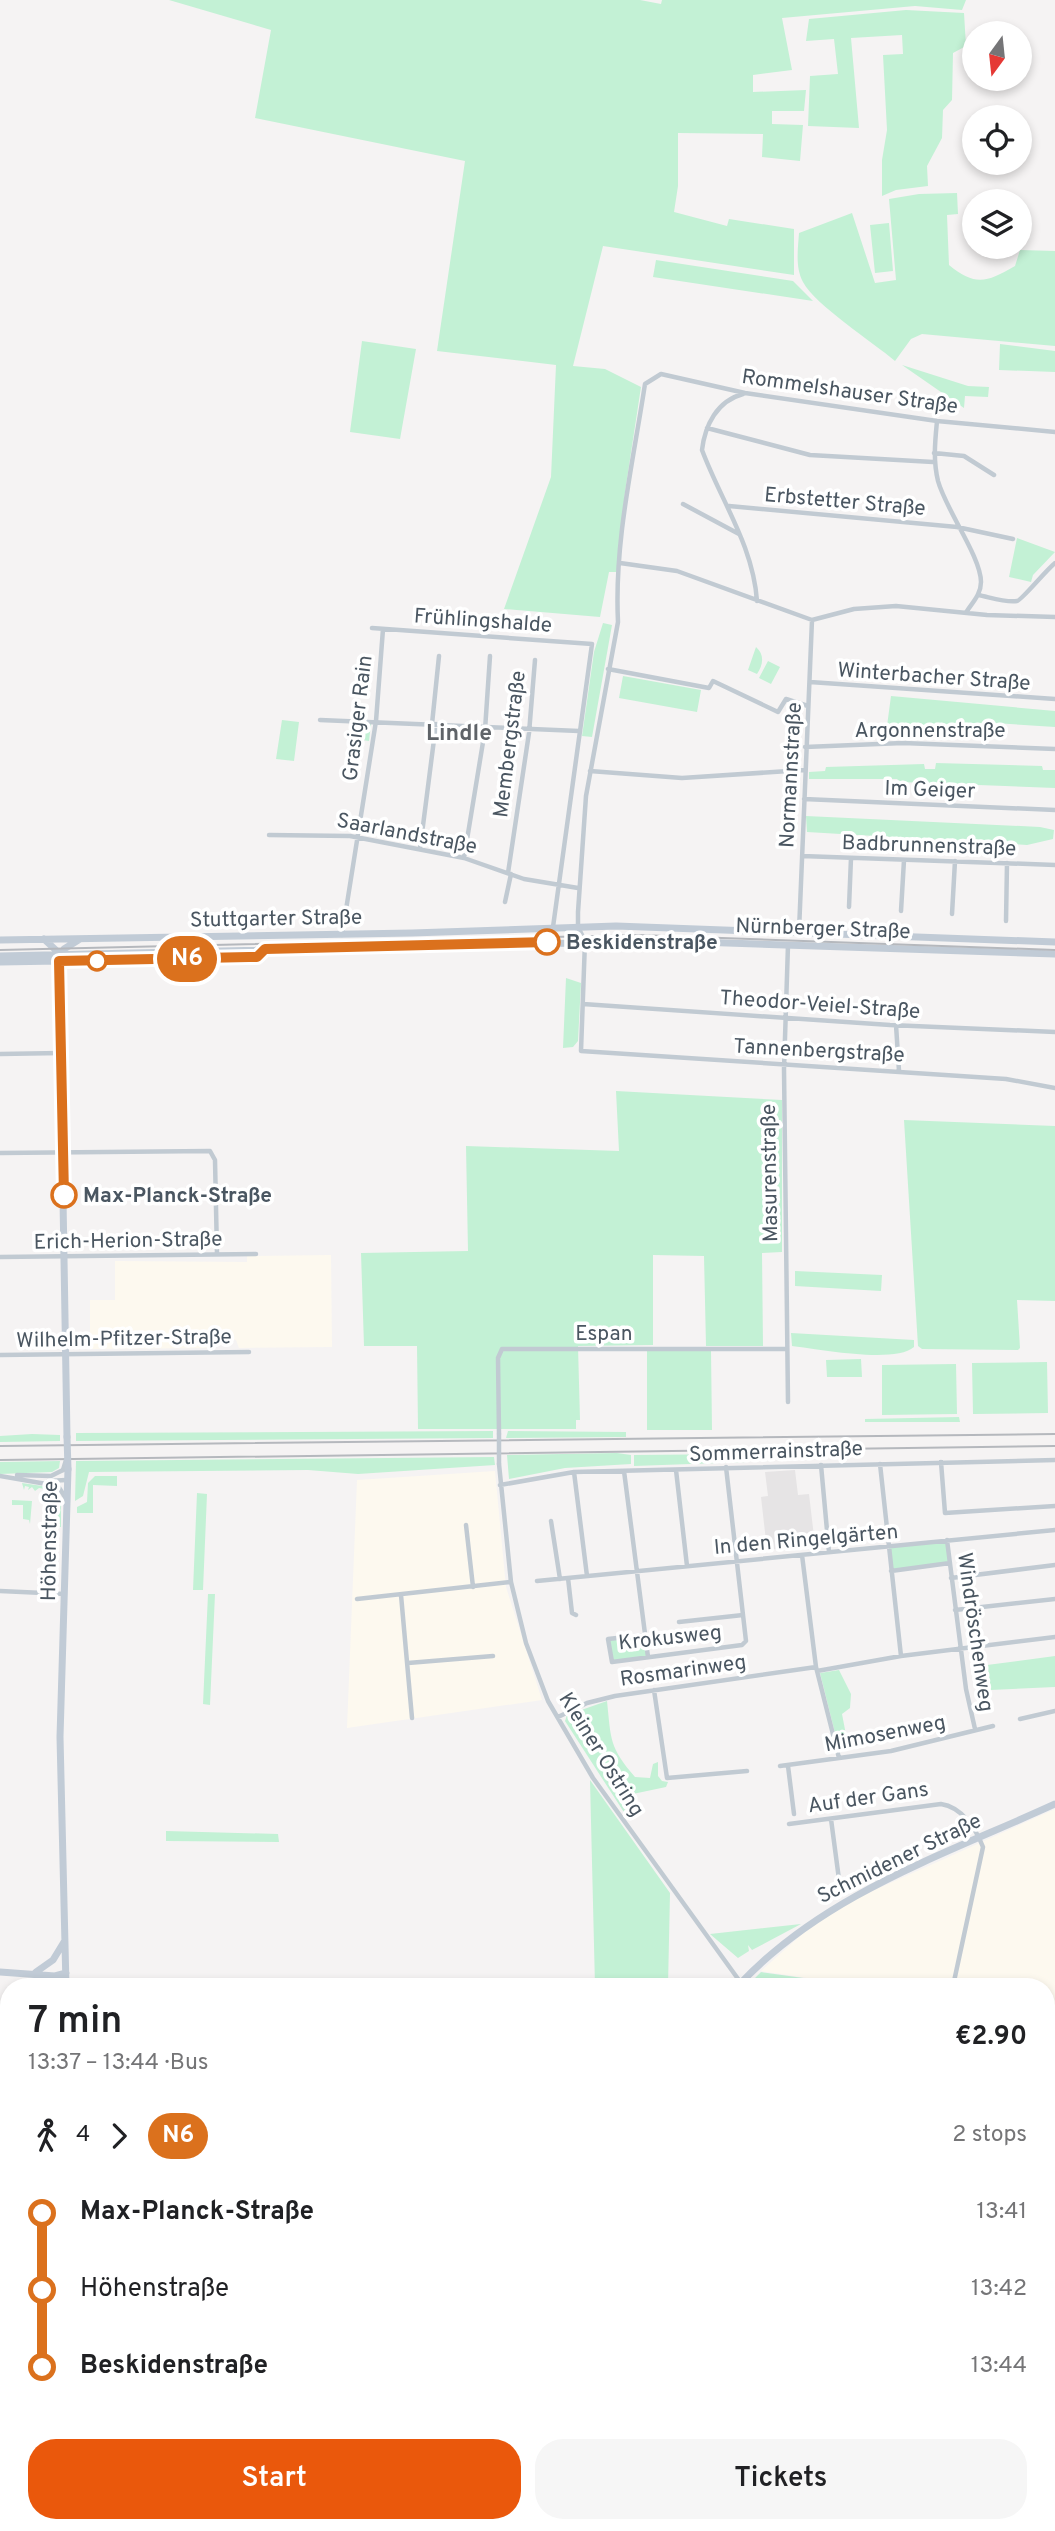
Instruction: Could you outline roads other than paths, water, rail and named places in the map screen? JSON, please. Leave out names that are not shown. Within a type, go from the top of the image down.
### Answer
[{"type":"main road","name":"Nürnberger Straße","points":[[553,927],[599,926],[1055,942]]},
{"type":"main road","points":[[585,941],[588,933],[599,926]]},
{"type":"main road","name":"Stuttgarter Straße","points":[[0,940],[553,927]]},
{"type":"main road","points":[[564,942],[576,936],[578,927]]},
{"type":"main road","points":[[44,939],[59,958]]},
{"type":"main road","points":[[0,962],[59,958],[81,939]]},
{"type":"main road","name":"Nürnberger Straße","points":[[338,947],[585,941],[788,944],[1055,954]]},
{"type":"main road","name":"Stuttgarter Straße","points":[[0,956],[59,958],[338,947]]},
{"type":"main road","name":"Höhenstraße","points":[[59,958],[68,1452],[60,1737],[66,1978]]},
{"type":"main road","name":"Schmidener Straße","points":[[747,1978],[805,1926],[836,1905],[1055,1804]]},
{"type":"main road","points":[[39,1970],[53,1960],[64,1941]]},
{"type":"main road","points":[[0,1972],[39,1970],[66,1973]]},
{"type":"street","name":"Rommelshauser Straße","points":[[620,564],[627,488],[645,384],[661,374],[745,393],[937,421],[1055,432]]},
{"type":"street","points":[[745,393],[730,397],[712,417],[702,450],[729,506],[755,576],[757,601]]},
{"type":"street","points":[[937,421],[933,462],[981,582],[978,595],[967,611]]},
{"type":"street","points":[[707,428],[810,455],[933,462]]},
{"type":"street","points":[[934,453],[964,456],[994,475]]},
{"type":"street","points":[[683,503],[740,535]]},
{"type":"street","name":"Erbstetter Straße","points":[[729,506],[957,527],[1013,539]]},
{"type":"street","points":[[978,595],[1015,602],[1021,600],[1033,583],[1055,562]]},
{"type":"street","points":[[583,1004],[585,941],[578,927],[578,888],[590,771],[618,622],[616,595],[620,564],[677,571],[812,620],[874,606],[1055,617]]},
{"type":"street","name":"Normannstraße","points":[[799,932],[812,620]]},
{"type":"street","name":"Frühlingshalde","points":[[372,628],[592,644],[579,731]]},
{"type":"street","name":"Grasiger Rain","points":[[342,934],[376,722],[383,629]]},
{"type":"street","points":[[420,849],[439,656]]},
{"type":"street","points":[[464,858],[485,726],[490,656]]},
{"type":"street","name":"Membergstraße","points":[[505,902],[530,728],[535,660]]},
{"type":"street","points":[[608,669],[709,688],[713,681],[778,712],[786,699],[808,706]]},
{"type":"street","name":"Winterbacher Straße","points":[[810,682],[1055,699]]},
{"type":"street","points":[[320,720],[579,731],[553,927]]},
{"type":"street","name":"Argonnenstraße","points":[[805,747],[903,743],[1055,749]]},
{"type":"street","points":[[590,771],[682,778],[804,770]]},
{"type":"street","name":"Im Geiger","points":[[804,799],[1055,810]]},
{"type":"street","name":"Saarlandstraße","points":[[269,835],[323,834],[357,837],[464,858],[509,874],[578,888]]},
{"type":"street","name":"Badbrunnenstraße","points":[[802,856],[1055,865]]},
{"type":"street","points":[[849,907],[851,858]]},
{"type":"street","points":[[901,911],[904,860]]},
{"type":"street","points":[[952,914],[955,861]]},
{"type":"street","points":[[1006,921],[1007,863]]},
{"type":"street","name":"Masurenstraße","points":[[788,944],[784,1065],[788,1402]]},
{"type":"street","name":"Theodor-Veiel-Straße","points":[[583,1004],[896,1026],[1055,1032]]},
{"type":"street","name":"Tannenbergstraße","points":[[583,1004],[581,1051],[899,1070],[1006,1079],[1055,1088]]},
{"type":"street","points":[[896,1026],[899,1070]]},
{"type":"street","points":[[0,1054],[61,1053]]},
{"type":"street","points":[[0,1153],[210,1151],[215,1160],[217,1254]]},
{"type":"street","name":"Erich-Herion-Straße","points":[[0,1257],[256,1254]]},
{"type":"street","name":"Espan","points":[[499,1432],[498,1358],[502,1349],[788,1349]]},
{"type":"street","name":"Wilhelm-Pfitzer-Straße","points":[[0,1355],[248,1352]]},
{"type":"street","name":"Kleiner Ostring","points":[[499,1432],[500,1485],[511,1582],[526,1643],[558,1717],[593,1778],[734,1978]]},
{"type":"street","name":"Sommerrainstraße","points":[[500,1485],[574,1472],[1055,1460]]},
{"type":"street","points":[[941,1462],[945,1513],[1055,1506]]},
{"type":"street","points":[[880,1464],[901,1656]]},
{"type":"street","points":[[821,1465],[829,1552]]},
{"type":"street","points":[[679,1622],[743,1615],[726,1467]]},
{"type":"street","points":[[676,1470],[687,1566]]},
{"type":"street","points":[[624,1471],[648,1657]]},
{"type":"street","points":[[0,1476],[58,1475],[66,1472]]},
{"type":"street","points":[[58,1475],[66,1472]]},
{"type":"street","points":[[0,1476],[61,1482],[66,1472]]},
{"type":"street","points":[[574,1472],[587,1576]]},
{"type":"street","points":[[22,1479],[62,1489],[68,1518]]},
{"type":"street","points":[[551,1521],[560,1578]]},
{"type":"street","points":[[466,1525],[473,1587]]},
{"type":"street","name":"In den Ringelgärten","points":[[537,1581],[1055,1530]]},
{"type":"street","name":"Windröschenweg","points":[[947,1540],[955,1610],[975,1729]]},
{"type":"street","points":[[802,1555],[816,1669],[838,1758]]},
{"type":"street","points":[[891,1571],[950,1563]]},
{"type":"street","points":[[951,1578],[1055,1565]]},
{"type":"street","points":[[568,1578],[572,1613],[576,1615]]},
{"type":"street","points":[[357,1599],[511,1582]]},
{"type":"street","points":[[0,1591],[66,1594]]},
{"type":"street","points":[[401,1595],[412,1718]]},
{"type":"street","points":[[955,1610],[1055,1599]]},
{"type":"street","name":"Krokusweg","points":[[644,1635],[608,1639],[612,1662],[742,1645],[746,1641],[743,1615]]},
{"type":"street","name":"Rosmarinweg","points":[[558,1717],[587,1703],[654,1690],[1055,1637]]},
{"type":"street","points":[[408,1663],[493,1656]]},
{"type":"street","points":[[654,1690],[667,1778],[747,1771]]},
{"type":"street","points":[[1020,1719],[1055,1711]]},
{"type":"street","name":"Mimosenweg","points":[[780,1766],[891,1752],[993,1726]]},
{"type":"street","points":[[788,1766],[794,1814]]},
{"type":"street","name":"Auf der Gans","points":[[789,1824],[942,1804],[957,1809],[983,1847]]},
{"type":"street","points":[[828,1892],[840,1886],[831,1819]]},
{"type":"street","points":[[955,1978],[983,1847],[992,1831]]},
{"type":"tram line","points":[[0,950],[638,935],[1055,950]]},
{"type":"railway","points":[[0,1446],[1055,1434]]},
{"type":"railway","points":[[0,1460],[1055,1446]]},
{"type":"place","name":"Beskidenstraße","points":[[547,942]]},
{"type":"place","name":"Max-Planck-Straße","points":[[64,1195]]},
{"type":"district","name":"Lindle","points":[[459,732]]}]
